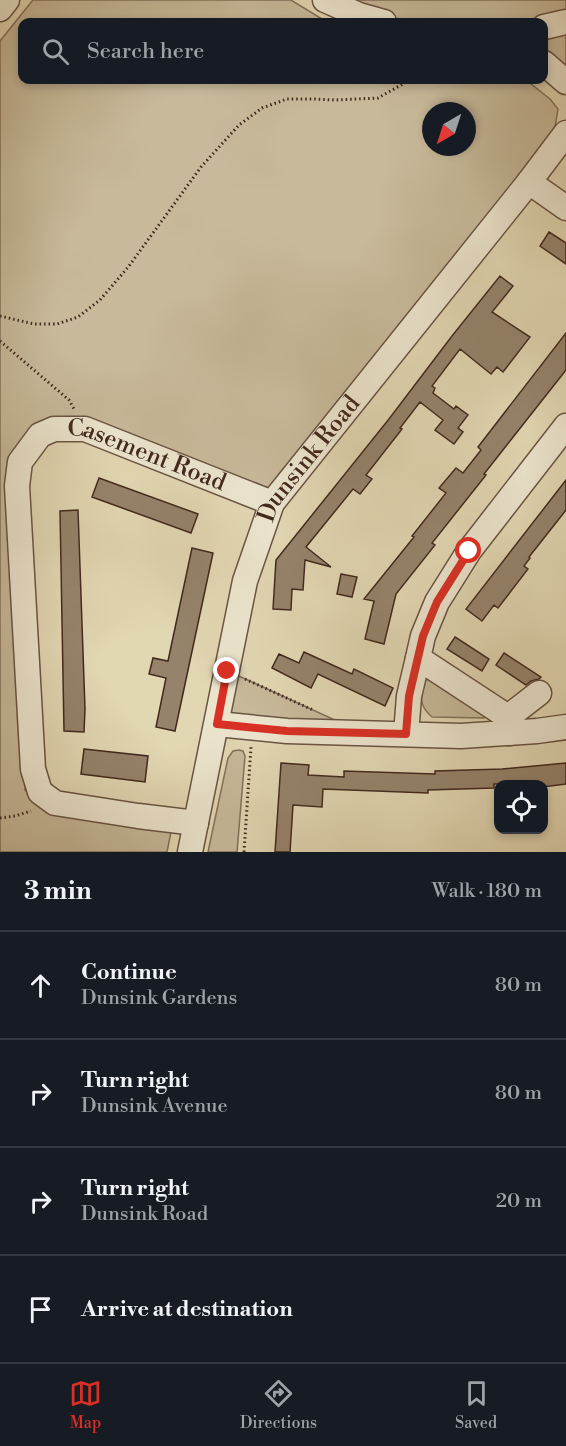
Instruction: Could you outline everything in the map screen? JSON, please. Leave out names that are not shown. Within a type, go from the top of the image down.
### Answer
[{"type":"street","points":[[0,9],[7,0]]},
{"type":"street","points":[[325,0],[369,18]]},
{"type":"street","points":[[548,26],[566,22]]},
{"type":"street","points":[[548,67],[566,82]]},
{"type":"street","name":"Dunsink Road","points":[[190,852],[245,581],[272,503],[566,133]]},
{"type":"street","points":[[529,182],[566,208]]},
{"type":"street","points":[[406,734],[409,696],[423,636],[437,602],[469,551],[566,426]]},
{"type":"street","name":"Casement Road","points":[[55,803],[40,792],[33,769],[17,486],[21,462],[40,435],[54,429],[85,429],[272,503]]},
{"type":"street","points":[[418,658],[509,725],[537,731],[566,727]]},
{"type":"street","points":[[217,724],[287,731],[462,736],[509,725],[539,693]]},
{"type":"street","points":[[55,803],[196,823]]},
{"type":"path","points":[[0,316],[34,324],[57,324],[78,317],[100,300],[129,266],[201,167],[239,125],[262,108],[287,99],[378,98],[403,84]]},
{"type":"path","points":[[0,341],[69,400],[85,429]]},
{"type":"path","points":[[227,671],[313,710]]},
{"type":"path","points":[[244,852],[252,727]]},
{"type":"path","points":[[0,818],[15,816],[55,803]]},
{"type":"shaded area","points":[[33,0],[291,0],[320,18],[19,18]]},
{"type":"shaded area","points":[[326,0],[566,0],[566,82],[548,66],[548,18],[374,18]]},
{"type":"shaded area","points":[[18,19],[18,84],[531,84],[550,99],[558,109],[555,127],[538,155],[271,489],[87,420],[56,421],[11,486],[25,790],[51,813],[171,832],[167,852],[0,852],[0,41]]},
{"type":"shaded area","points":[[228,671],[363,733],[217,724]]},
{"type":"shaded area","points":[[431,677],[486,714],[484,718],[432,717],[422,704],[422,691],[426,680]]},
{"type":"shaded area","points":[[233,751],[243,751],[245,756],[237,852],[208,852],[228,758]]},
{"type":"building","points":[[549,232],[566,243],[566,264],[540,246]]},
{"type":"building","points":[[500,276],[513,286],[492,312],[530,337],[503,372],[497,367],[491,374],[460,349],[432,386],[435,388],[433,393],[454,409],[456,406],[468,415],[458,428],[463,432],[454,444],[435,430],[443,420],[420,402],[366,475],[372,479],[360,494],[353,489],[306,547],[331,567],[305,560],[303,590],[292,589],[291,610],[273,609],[276,560]]},
{"type":"building","points":[[566,333],[566,370],[484,474],[486,475],[432,543],[435,545],[396,594],[384,644],[365,639],[374,601],[364,599],[446,493],[439,488],[456,468],[463,473],[481,450],[478,447]]},
{"type":"building","points":[[99,478],[198,514],[191,533],[92,497]]},
{"type":"building","points":[[566,480],[566,510],[529,557],[524,566],[528,569],[498,608],[494,605],[482,621],[466,609]]},
{"type":"building","points":[[78,510],[84,732],[64,731],[60,511]]},
{"type":"building","points":[[192,548],[213,553],[175,731],[156,727],[166,678],[149,674],[153,658],[168,661]]},
{"type":"building","points":[[341,574],[357,577],[352,597],[337,594]]},
{"type":"building","points":[[455,637],[489,659],[482,671],[447,649]]},
{"type":"building","points":[[304,652],[352,674],[354,669],[393,688],[385,706],[318,674],[311,688],[272,668],[279,654],[299,663]]},
{"type":"building","points":[[504,653],[541,677],[526,685],[496,665]]},
{"type":"building","points":[[84,749],[148,756],[145,782],[81,774]]},
{"type":"building","points":[[281,763],[309,765],[308,775],[344,777],[344,771],[435,774],[435,771],[502,769],[566,763],[566,784],[548,786],[548,780],[494,780],[494,788],[428,790],[428,793],[323,789],[322,807],[293,805],[290,852],[275,852]]},
{"type":"route","points":[[227,671],[217,724],[287,731],[406,734],[409,696],[423,636],[437,602],[469,551]]}]
